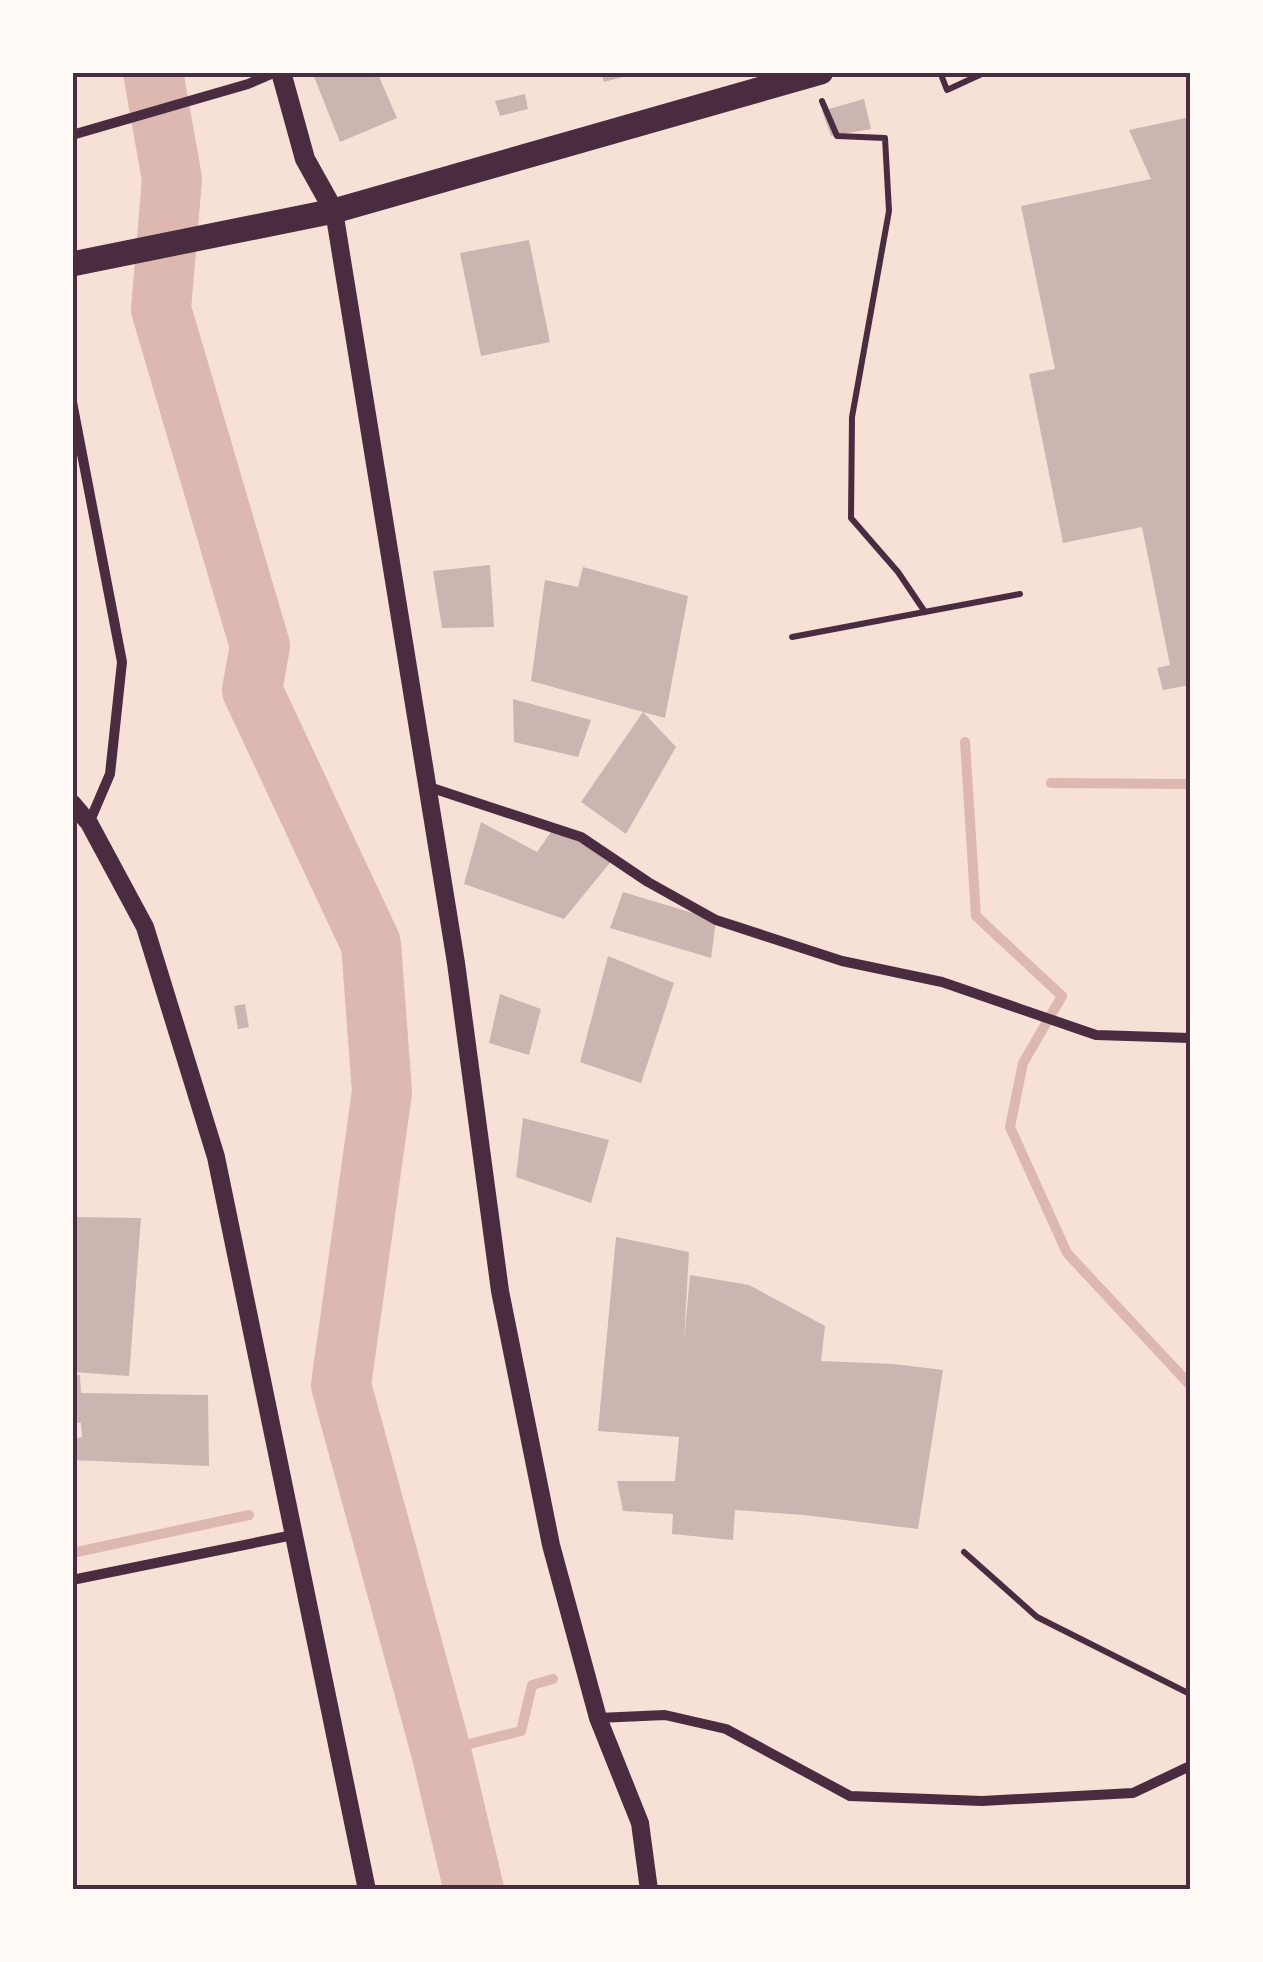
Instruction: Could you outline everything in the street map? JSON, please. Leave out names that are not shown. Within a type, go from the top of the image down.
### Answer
[{"type":"highway","points":[[72,264],[334,210],[816,74]]},
{"type":"main road","points":[[279,72],[305,160],[334,210]]},
{"type":"street","points":[[72,135],[279,72]]},
{"type":"street","points":[[334,210],[429,787],[500,1291],[551,1545],[598,1718],[640,1823],[649,1890]]},
{"type":"street","points":[[72,402],[122,662],[110,774],[89,823]]},
{"type":"street","points":[[429,787],[581,837],[648,882],[716,920],[842,961],[942,982],[1096,1036],[1190,1038]]},
{"type":"street","points":[[72,802],[89,823],[145,928],[216,1156],[367,1890]]},
{"type":"street","points":[[72,1580],[293,1535]]},
{"type":"street","points":[[598,1718],[666,1715],[726,1729],[850,1796],[982,1801],[1133,1793],[1190,1766]]},
{"type":"path","points":[[940,72],[947,90],[986,72]]},
{"type":"path","points":[[816,74],[838,136],[884,138],[889,211],[852,417],[851,518],[898,572],[925,612]]},
{"type":"path","points":[[792,636],[1020,594]]},
{"type":"path","points":[[964,1552],[1036,1617],[1190,1694]]},
{"type":"building","points":[[377,72],[397,118],[340,142],[313,74]]},
{"type":"building","points":[[601,72],[634,72],[634,74],[604,82]]},
{"type":"building","points":[[525,94],[528,109],[500,116],[495,101]]},
{"type":"building","points":[[864,99],[871,129],[831,136],[822,111]]},
{"type":"building","points":[[1190,117],[1190,685],[1163,690],[1157,668],[1170,665],[1142,527],[1063,543],[1029,374],[1055,369],[1021,206],[1151,179],[1129,130]]},
{"type":"building","points":[[529,240],[550,342],[481,356],[460,253]]},
{"type":"building","points":[[490,565],[494,627],[442,628],[433,571]]},
{"type":"building","points":[[583,567],[688,596],[665,718],[531,681],[545,580],[578,587]]},
{"type":"building","points":[[513,699],[591,720],[578,757],[514,742]]},
{"type":"building","points":[[643,712],[676,747],[626,834],[581,802]]},
{"type":"building","points":[[481,822],[537,852],[553,829],[613,859],[564,919],[464,884]]},
{"type":"building","points":[[623,892],[716,920],[711,958],[610,928]]},
{"type":"building","points":[[608,956],[674,983],[641,1083],[580,1062]]},
{"type":"building","points":[[500,994],[541,1009],[529,1055],[489,1043]]},
{"type":"building","points":[[245,1004],[249,1027],[238,1029],[234,1006]]},
{"type":"building","points":[[523,1118],[609,1140],[591,1203],[516,1177]]},
{"type":"building","points":[[72,1217],[141,1218],[129,1376],[72,1372]]},
{"type":"building","points":[[616,1237],[689,1252],[684,1342],[690,1275],[749,1285],[825,1326],[821,1361],[943,1370],[918,1529],[735,1510],[733,1540],[672,1534],[673,1514],[623,1511],[617,1481],[675,1481],[679,1437],[598,1431]]},
{"type":"building","points":[[72,1375],[80,1375],[81,1393],[208,1395],[209,1466],[72,1460],[72,1439],[82,1437],[81,1423],[72,1422]]},
{"type":"waterway","points":[[153,72],[172,179],[161,309],[260,646],[252,690],[371,944],[382,1092],[341,1385],[441,1751],[474,1890]]},
{"type":"waterway","points":[[965,742],[976,916],[1062,996],[1023,1063],[1010,1127],[1067,1253],[1190,1385]]},
{"type":"waterway","points":[[1051,783],[1190,784]]},
{"type":"waterway","points":[[72,1553],[249,1515]]},
{"type":"waterway","points":[[441,1751],[521,1731],[532,1685],[553,1679]]}]
